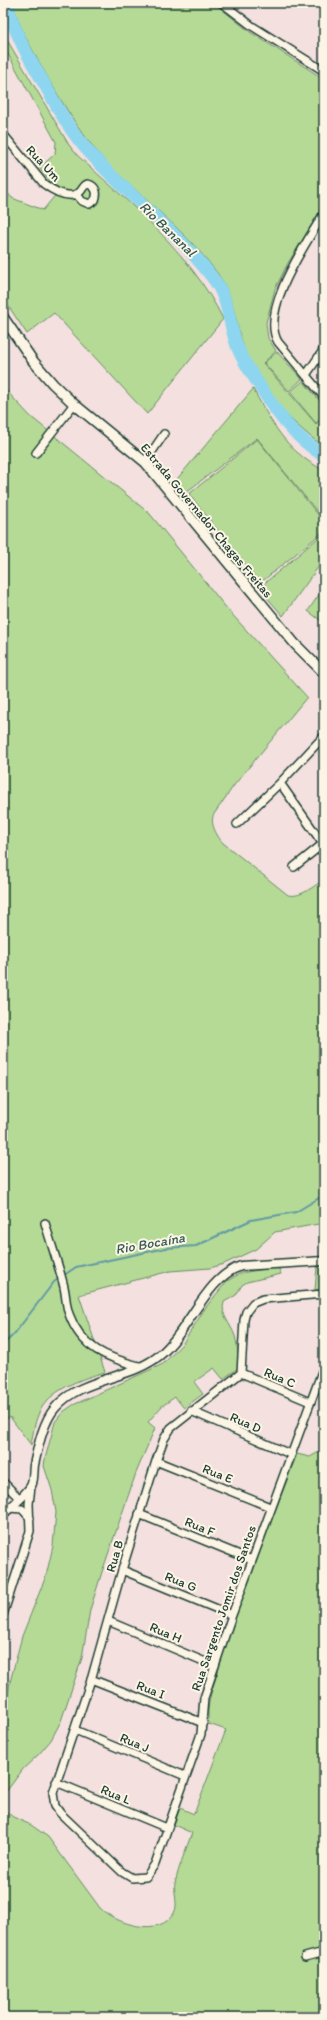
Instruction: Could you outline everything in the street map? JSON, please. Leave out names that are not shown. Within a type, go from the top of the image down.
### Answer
[{"type":"main road","name":"Estrada Governador Chagas Freitas","points":[[3,317],[33,361],[74,404],[144,462],[295,644],[324,673]]},
{"type":"street","points":[[222,3],[252,26],[323,69]]},
{"type":"street","name":"Rua Um","points":[[3,134],[47,186],[56,192],[76,194]]},
{"type":"street","points":[[324,213],[284,282],[273,325],[274,335],[278,342],[324,397]]},
{"type":"street","points":[[306,375],[324,349]]},
{"type":"street","points":[[36,453],[74,404]]},
{"type":"street","points":[[144,462],[164,434]]},
{"type":"street","points":[[237,824],[280,783],[324,736]]},
{"type":"street","points":[[280,783],[324,843],[294,867]]},
{"type":"street","points":[[45,1223],[64,1287],[70,1318],[89,1345],[101,1354],[138,1366]]},
{"type":"street","points":[[3,1615],[29,1536],[31,1486],[35,1463],[44,1429],[55,1408],[77,1391],[152,1361],[169,1347],[214,1286],[233,1270],[241,1266],[324,1260]]},
{"type":"street","points":[[241,1373],[244,1320],[246,1312],[253,1303],[263,1299],[324,1294]]},
{"type":"street","name":"Rua Sargento Jomir dos Santos","points":[[142,1878],[148,1875],[154,1867],[166,1828],[201,1734],[203,1723],[203,1703],[232,1615],[270,1507],[324,1366]]},
{"type":"street","name":"Rua C","points":[[241,1373],[310,1402]]},
{"type":"street","name":"Rua B","points":[[142,1878],[132,1878],[122,1872],[60,1813],[53,1800],[53,1793],[91,1679],[139,1514],[156,1461],[167,1433],[191,1411],[241,1373]]},
{"type":"street","name":"Rua D","points":[[191,1411],[290,1454]]},
{"type":"street","name":"Rua E","points":[[156,1461],[270,1507]]},
{"type":"street","points":[[3,1482],[19,1498]]},
{"type":"street","points":[[3,1514],[31,1486]]},
{"type":"street","points":[[9,1508],[22,1509],[30,1518]]},
{"type":"street","name":"Rua F","points":[[139,1514],[252,1560]]},
{"type":"street","name":"Rua G","points":[[122,1570],[232,1615]]},
{"type":"street","name":"Rua H","points":[[108,1621],[215,1666]]},
{"type":"street","name":"Rua I","points":[[91,1679],[203,1723]]},
{"type":"street","name":"Rua J","points":[[75,1730],[185,1776]]},
{"type":"street","name":"Rua L","points":[[56,1782],[166,1828]]},
{"type":"street","points":[[305,1956],[324,1952]]},
{"type":"green space","points":[[13,3],[214,3],[250,32],[324,79],[324,205],[288,263],[275,289],[266,323],[268,338],[276,351],[263,363],[316,424],[324,418],[324,447],[287,416],[266,391],[250,363],[244,348],[228,292],[218,274],[183,234],[107,163],[77,126],[30,46],[22,30]]},
{"type":"green space","points":[[3,33],[69,145],[77,155],[158,230],[176,250],[194,271],[223,319],[147,414],[54,313],[27,334],[3,298],[3,261],[8,258],[3,251],[3,188],[12,198],[43,210],[58,192],[39,168],[55,154],[56,142],[3,45]]},
{"type":"green space","points":[[277,352],[302,379],[289,391],[264,363]]},
{"type":"green space","points":[[303,381],[324,406],[324,416],[316,423],[290,392]]},
{"type":"green space","points":[[3,387],[30,416],[150,514],[228,610],[307,697],[235,784],[214,814],[212,821],[216,833],[223,843],[288,895],[298,895],[324,880],[324,1223],[275,1232],[256,1249],[224,1264],[210,1268],[170,1271],[79,1295],[105,1372],[88,1377],[53,1395],[46,1402],[37,1417],[31,1445],[10,1417],[3,1421]]},
{"type":"green space","points":[[253,389],[281,435],[295,451],[324,472],[324,520],[257,438],[181,496],[172,485]]},
{"type":"green space","points":[[257,439],[324,522],[324,531],[260,583],[189,494]]},
{"type":"green space","points":[[324,533],[324,559],[283,616],[259,588]]},
{"type":"green space","points":[[324,587],[324,623],[308,611]]},
{"type":"green space","points":[[324,1265],[324,1289],[315,1290],[317,1267]]},
{"type":"green space","points":[[271,1268],[279,1269],[281,1274],[247,1282],[242,1285],[236,1295],[224,1302],[223,1311],[236,1340],[238,1368],[223,1379],[214,1368],[194,1382],[203,1394],[184,1408],[175,1397],[162,1406],[148,1422],[155,1428],[136,1473],[102,1572],[90,1610],[82,1658],[61,1721],[51,1740],[23,1769],[3,1796],[3,1724],[10,1682],[22,1636],[46,1576],[53,1546],[56,1512],[52,1490],[44,1466],[55,1422],[63,1412],[73,1405],[163,1364],[183,1343],[206,1307],[227,1281],[241,1273]]},
{"type":"green space","points":[[324,1449],[324,2017],[3,2017],[3,1809],[13,1817],[31,1825],[48,1837],[100,1908],[107,1914],[116,1919],[138,1926],[149,1927],[159,1925],[167,1921],[175,1910],[175,1883],[192,1833],[174,1825],[180,1808],[194,1814],[226,1730],[209,1724],[208,1711],[212,1690],[226,1643],[245,1589],[297,1454],[310,1457]]},
{"type":"waterway","name":"Rio Bananal","points":[[7,3],[14,25],[33,65],[71,129],[83,145],[105,169],[186,247],[215,281],[226,303],[234,335],[242,358],[271,403],[293,431],[312,448],[324,456]]},
{"type":"waterway","name":"Rio Bocaína","points":[[3,1345],[15,1333],[54,1282],[76,1267],[166,1248],[196,1246],[251,1220],[296,1212],[324,1195]]}]
